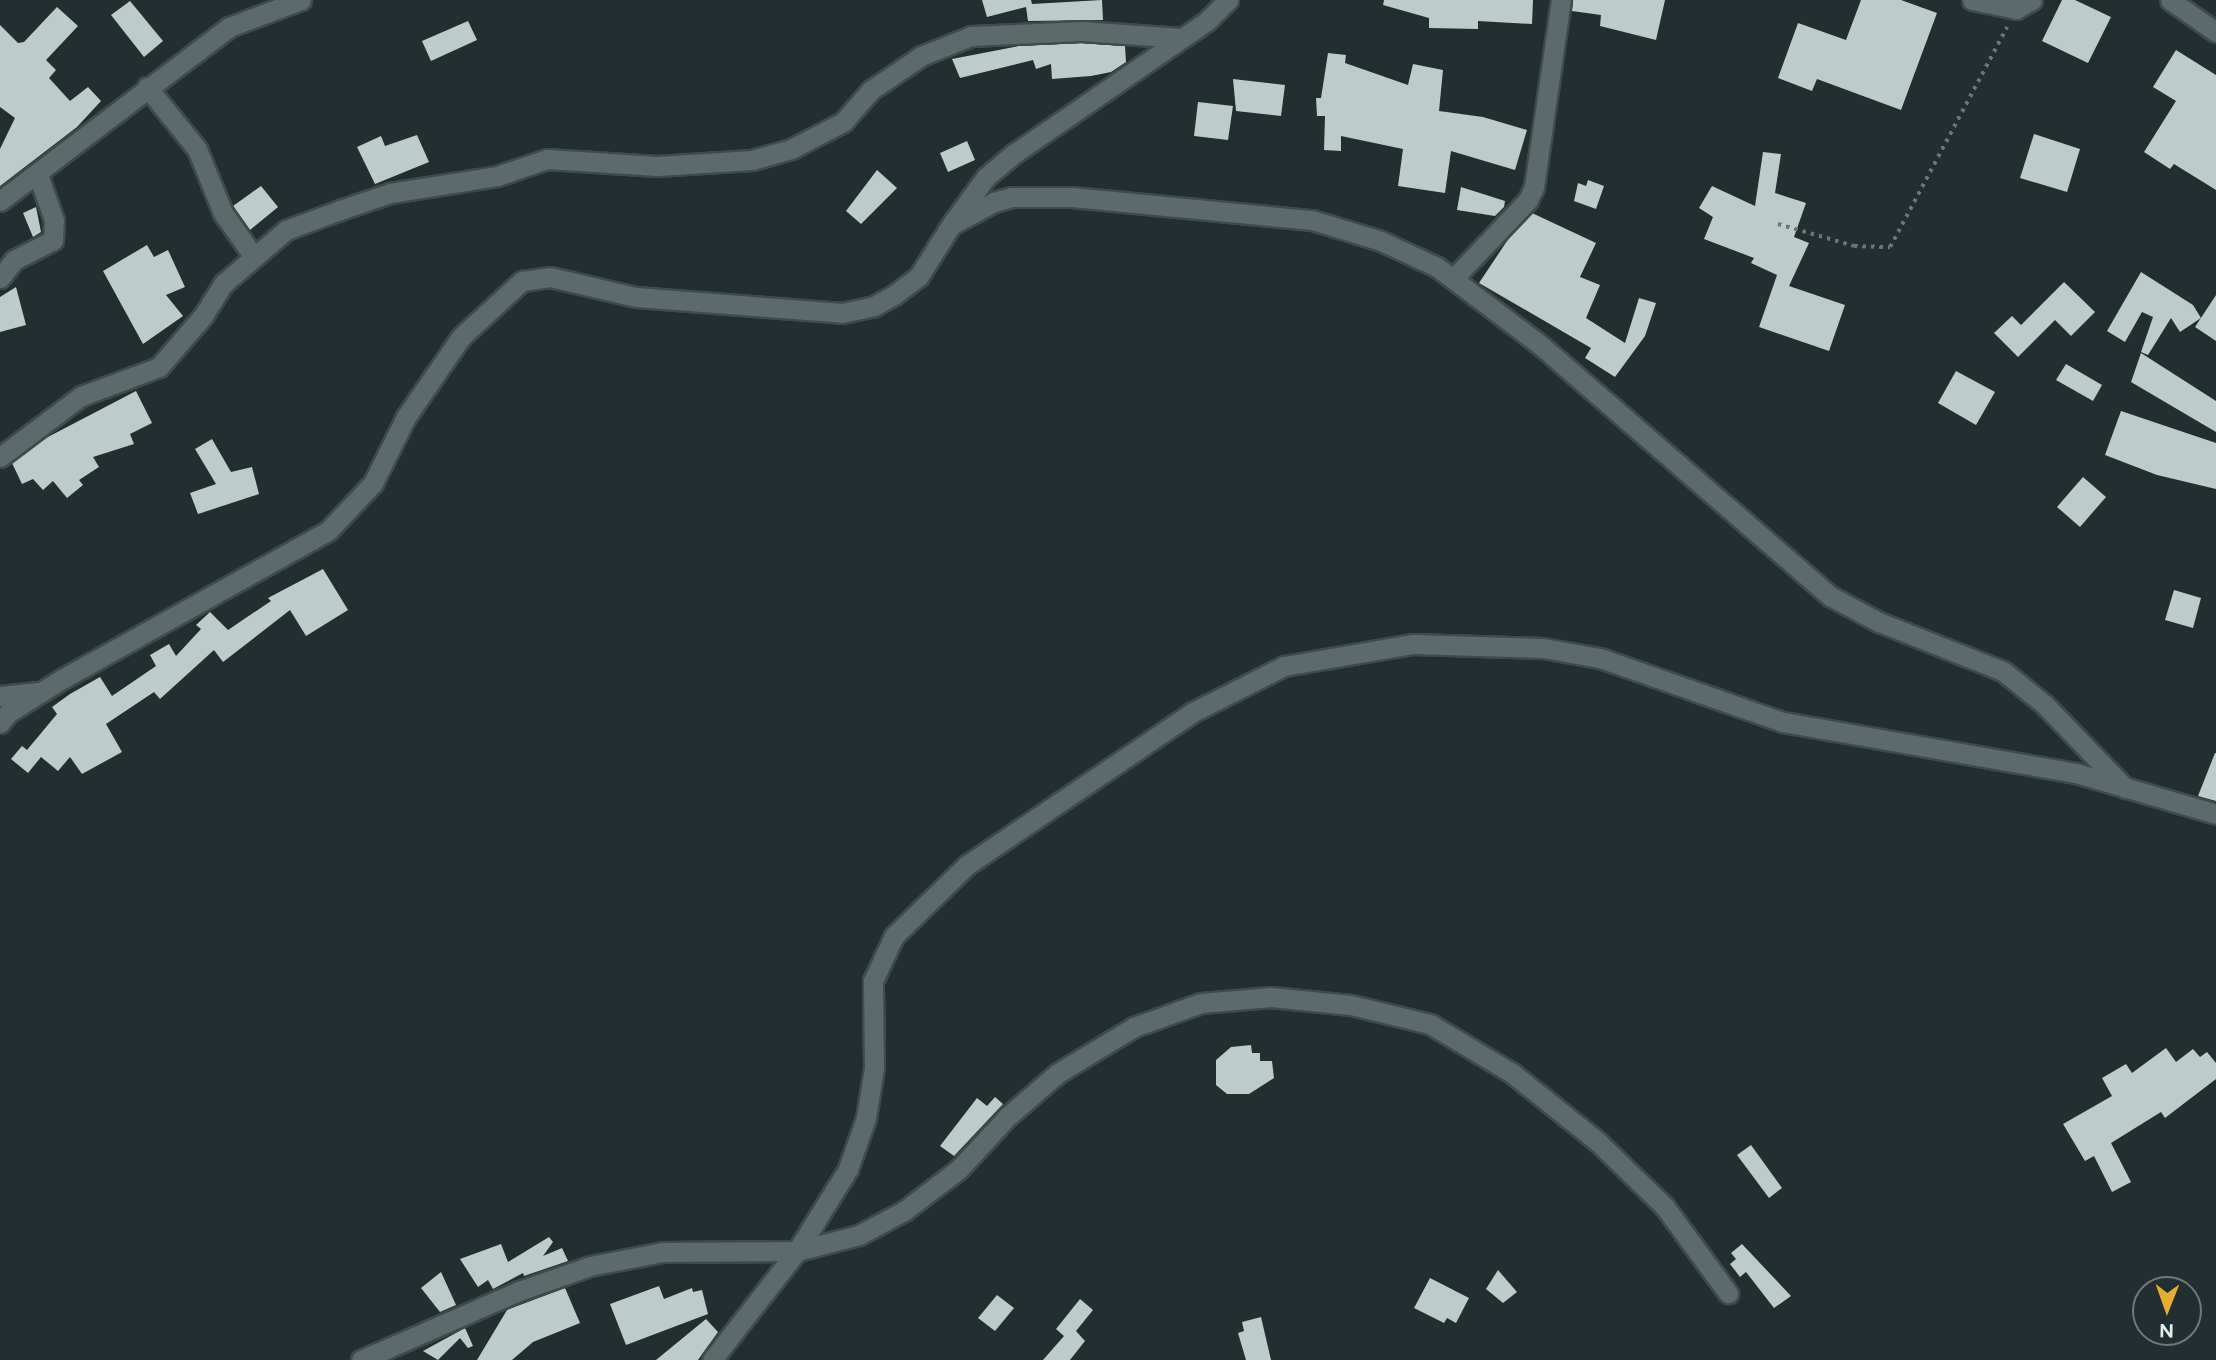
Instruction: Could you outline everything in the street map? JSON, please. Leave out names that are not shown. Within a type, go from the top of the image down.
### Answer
[{"type":"street","points":[[0,723],[42,691],[328,531],[355,508],[373,483],[406,416],[461,337],[522,281],[550,277],[636,297],[842,313],[874,306],[919,276],[986,177],[1015,153],[1182,37],[1228,0]]},
{"type":"street","points":[[1453,279],[1528,200],[1534,187],[1561,0]]},
{"type":"street","points":[[1972,0],[2024,5]]},
{"type":"street","points":[[2170,0],[2216,32]]},
{"type":"street","points":[[0,201],[38,175],[229,27],[293,1]]},
{"type":"street","points":[[0,457],[81,396],[159,367],[204,316],[224,283],[286,230],[340,210],[390,193],[498,176],[547,159],[657,166],[752,160],[791,149],[843,122],[871,90],[921,56],[971,36],[1081,31],[1182,37]]},
{"type":"street","points":[[147,88],[197,149],[223,214],[254,257]]},
{"type":"street","points":[[0,278],[14,260],[52,240],[54,220],[38,175]]},
{"type":"street","points":[[951,225],[1011,197],[1072,197],[1312,220],[1381,241],[1453,279],[1538,343],[1830,596],[1879,622],[2003,671],[2045,705],[2125,788]]},
{"type":"street","points":[[712,1360],[797,1251],[848,1170],[866,1118],[874,1068],[873,981],[894,936],[967,865],[1192,712],[1284,666],[1413,644],[1543,648],[1600,659],[1783,722],[2076,773],[2216,814]]},
{"type":"street","points":[[0,696],[42,691]]},
{"type":"street","points":[[361,1360],[519,1291],[590,1266],[663,1252],[797,1251],[859,1235],[904,1212],[959,1169],[1007,1116],[1058,1073],[1134,1027],[1200,1003],[1271,997],[1351,1005],[1430,1024],[1512,1073],[1598,1142],[1665,1207],[1728,1293]]},
{"type":"path","points":[[1778,224],[1854,246],[1890,247],[2024,5]]},
{"type":"building","points":[[982,0],[1031,0],[1032,4],[1102,0],[1103,20],[1028,21],[1026,7],[987,17]]},
{"type":"building","points":[[1384,0],[1533,0],[1532,24],[1478,21],[1478,29],[1429,28],[1429,18],[1383,5]]},
{"type":"building","points":[[1573,0],[1665,0],[1656,40],[1600,26],[1601,15],[1572,11]]},
{"type":"building","points":[[1861,0],[1901,0],[1937,13],[1901,110],[1817,79],[1812,91],[1778,78],[1798,23],[1846,40]]},
{"type":"building","points":[[2062,0],[2075,0],[2111,17],[2088,63],[2042,41]]},
{"type":"building","points":[[130,1],[163,41],[144,57],[111,15]]},
{"type":"building","points":[[57,7],[78,26],[46,60],[56,70],[49,78],[70,101],[88,87],[101,101],[77,127],[0,186],[0,149],[15,118],[0,107],[0,25],[18,43],[24,42]]},
{"type":"building","points":[[468,21],[477,40],[431,61],[422,41]]},
{"type":"building","points":[[1081,43],[1125,46],[1126,62],[1111,72],[1052,79],[1051,64],[1036,69],[1033,60],[960,78],[952,59],[1019,46]]},
{"type":"building","points":[[2176,50],[2216,75],[2216,190],[2174,164],[2170,169],[2144,152],[2176,101],[2153,87]]},
{"type":"building","points":[[1328,53],[1346,55],[1345,63],[1408,85],[1413,64],[1443,70],[1439,111],[1483,117],[1527,130],[1515,170],[1451,151],[1445,193],[1398,186],[1403,149],[1341,136],[1341,151],[1324,150],[1325,116],[1317,116],[1316,98],[1321,98]]},
{"type":"building","points":[[1233,79],[1285,85],[1281,116],[1236,111]]},
{"type":"building","points":[[1198,102],[1233,106],[1228,140],[1194,136]]},
{"type":"building","points":[[2034,134],[2080,149],[2067,192],[2020,178]]},
{"type":"building","points":[[417,135],[429,162],[375,184],[357,147],[381,136],[385,146]]},
{"type":"building","points":[[967,141],[975,160],[948,172],[940,153]]},
{"type":"building","points":[[1763,152],[1781,154],[1775,193],[1806,203],[1794,237],[1809,243],[1789,286],[1845,305],[1829,351],[1759,327],[1777,275],[1751,263],[1754,258],[1704,239],[1713,217],[1699,208],[1712,186],[1755,206]]},
{"type":"building","points":[[877,170],[897,188],[861,224],[846,211]]},
{"type":"building","points":[[1588,180],[1604,186],[1596,209],[1574,201],[1578,183],[1586,186]]},
{"type":"building","points":[[261,186],[278,207],[250,230],[233,206]]},
{"type":"building","points":[[1461,187],[1505,201],[1504,207],[1495,216],[1457,210]]},
{"type":"building","points":[[36,207],[41,232],[33,237],[23,213]]},
{"type":"building","points":[[1532,213],[1596,243],[1580,277],[1600,285],[1586,318],[1625,343],[1639,298],[1656,303],[1645,336],[1615,377],[1585,358],[1591,348],[1479,283],[1509,238]]},
{"type":"building","points":[[147,245],[154,257],[168,250],[185,287],[166,295],[183,316],[143,344],[103,271]]},
{"type":"building","points":[[2141,272],[2193,305],[2201,318],[2180,332],[2171,318],[2148,355],[2141,352],[2153,317],[2142,312],[2125,342],[2107,331]]},
{"type":"building","points":[[2064,282],[2095,312],[2071,336],[2055,320],[2018,357],[1994,333],[2012,316],[2021,325]]},
{"type":"building","points":[[16,287],[26,325],[0,332],[0,297]]},
{"type":"building","points":[[2216,295],[2216,341],[2195,327]]},
{"type":"building","points":[[2141,353],[2216,401],[2216,432],[2131,382]]},
{"type":"building","points":[[2066,364],[2102,385],[2093,401],[2056,380]]},
{"type":"building","points":[[1956,371],[1995,392],[1976,425],[1938,403]]},
{"type":"building","points":[[136,391],[152,423],[130,434],[134,444],[93,457],[99,467],[79,480],[83,485],[67,498],[53,481],[43,490],[33,479],[22,484],[12,463],[46,438]]},
{"type":"building","points":[[2121,411],[2216,443],[2216,489],[2157,475],[2105,455]]},
{"type":"building","points":[[212,439],[231,472],[252,467],[259,494],[198,514],[190,493],[216,484],[195,449]]},
{"type":"building","points":[[2083,477],[2106,497],[2080,527],[2057,507]]},
{"type":"building","points":[[323,569],[348,610],[306,636],[290,610],[223,662],[214,650],[160,699],[154,692],[106,724],[122,752],[82,774],[70,757],[58,771],[41,757],[28,773],[11,759],[22,746],[27,750],[57,714],[52,707],[70,694],[100,677],[112,696],[156,666],[150,655],[169,644],[176,656],[201,629],[196,625],[210,612],[228,630],[271,601],[268,598]]},
{"type":"building","points":[[2174,590],[2201,598],[2193,628],[2165,620]]},
{"type":"building","points":[[2216,753],[2216,801],[2198,796]]},
{"type":"building","points":[[1251,1045],[1252,1053],[1260,1053],[1260,1061],[1272,1061],[1274,1078],[1249,1094],[1227,1094],[1216,1085],[1216,1060],[1231,1047]]},
{"type":"building","points":[[2166,1048],[2176,1062],[2193,1049],[2200,1057],[2207,1052],[2216,1063],[2216,1079],[2165,1118],[2161,1112],[2111,1143],[2131,1182],[2112,1192],[2094,1156],[2085,1161],[2063,1124],[2112,1096],[2102,1078],[2126,1064],[2132,1073]]},
{"type":"building","points":[[995,1097],[1003,1104],[954,1156],[940,1146],[977,1098],[987,1106]]},
{"type":"building","points":[[1751,1145],[1782,1188],[1769,1198],[1737,1155]]},
{"type":"building","points":[[549,1237],[553,1242],[543,1256],[562,1248],[568,1261],[524,1276],[523,1273],[493,1289],[488,1280],[478,1287],[460,1259],[501,1244],[508,1262]]},
{"type":"building","points":[[1742,1244],[1791,1296],[1774,1308],[1746,1272],[1740,1277],[1730,1264],[1736,1259],[1731,1253]]},
{"type":"building","points":[[1498,1270],[1517,1292],[1503,1303],[1486,1289]]},
{"type":"building","points":[[441,1272],[456,1305],[440,1312],[421,1288]]},
{"type":"building","points":[[1430,1278],[1469,1298],[1456,1323],[1447,1318],[1444,1323],[1414,1308]]},
{"type":"building","points":[[659,1286],[664,1299],[692,1288],[693,1292],[702,1290],[708,1314],[626,1345],[610,1304]]},
{"type":"building","points":[[565,1288],[580,1323],[533,1342],[512,1360],[477,1360],[507,1310]]},
{"type":"building","points":[[997,1295],[1014,1308],[995,1331],[978,1318]]},
{"type":"building","points":[[1080,1299],[1093,1310],[1076,1331],[1085,1341],[1070,1360],[1043,1360],[1064,1336],[1056,1329]]},
{"type":"building","points":[[1261,1317],[1271,1360],[1246,1360],[1238,1333],[1244,1331],[1242,1322]]},
{"type":"building","points":[[706,1319],[718,1332],[698,1360],[656,1360]]},
{"type":"building","points":[[465,1328],[473,1346],[468,1348],[460,1338],[438,1360],[423,1351]]}]
